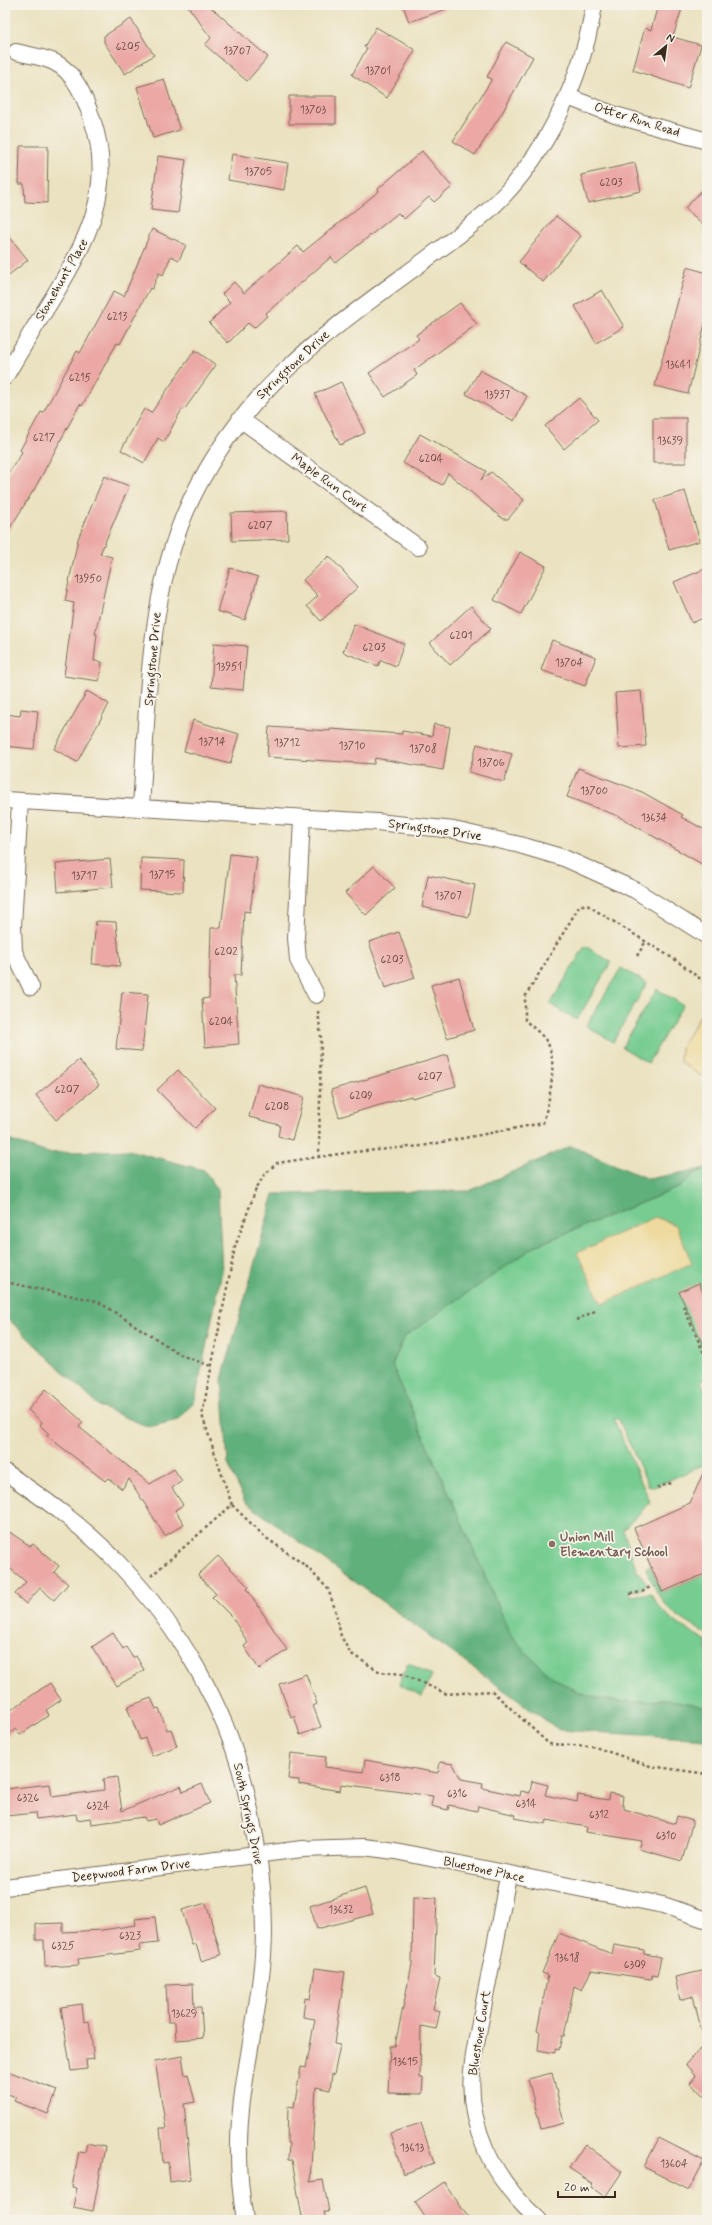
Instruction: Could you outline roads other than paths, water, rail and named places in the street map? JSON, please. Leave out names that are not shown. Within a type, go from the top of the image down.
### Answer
[{"type":"street","name":"Springstone Drive","points":[[141,806],[154,632],[167,563],[181,522],[199,484],[240,419],[271,382],[319,338],[489,210],[520,176],[534,157],[568,97],[585,47],[594,5]]},
{"type":"street","name":"Stonehunt Place","points":[[7,367],[85,242],[96,207],[100,170],[95,127],[78,86],[67,72],[54,62],[16,52]]},
{"type":"street","name":"Otter Run Road","points":[[568,97],[615,115],[707,141]]},
{"type":"street","name":"Maple Run Court","points":[[240,419],[418,547]]},
{"type":"street","name":"Springstone Drive","points":[[12,800],[141,806],[302,819],[377,822],[454,830],[534,849],[564,858],[635,890],[707,936]]},
{"type":"street","points":[[12,800],[14,952],[31,987]]},
{"type":"street","points":[[302,819],[296,938],[298,960],[316,995]]},
{"type":"street","name":"South Springs Drive","points":[[5,1472],[60,1510],[98,1543],[140,1586],[179,1639],[218,1709],[232,1744],[244,1783],[258,1855],[262,1886],[264,1926],[258,2000],[242,2096],[239,2152],[245,2220]]},
{"type":"street","name":"Bluestone Place","points":[[258,1855],[302,1848],[364,1847],[395,1851],[508,1875],[663,1905],[707,1920]]},
{"type":"street","name":"Deepwood Farm Drive","points":[[5,1888],[258,1855]]},
{"type":"street","name":"Bluestone Court","points":[[508,1875],[472,2064],[473,2100],[481,2139],[492,2164],[504,2184],[521,2204],[539,2220]]},
{"type":"place","name":"Union Mill Elementary School","points":[[552,1544]]}]
